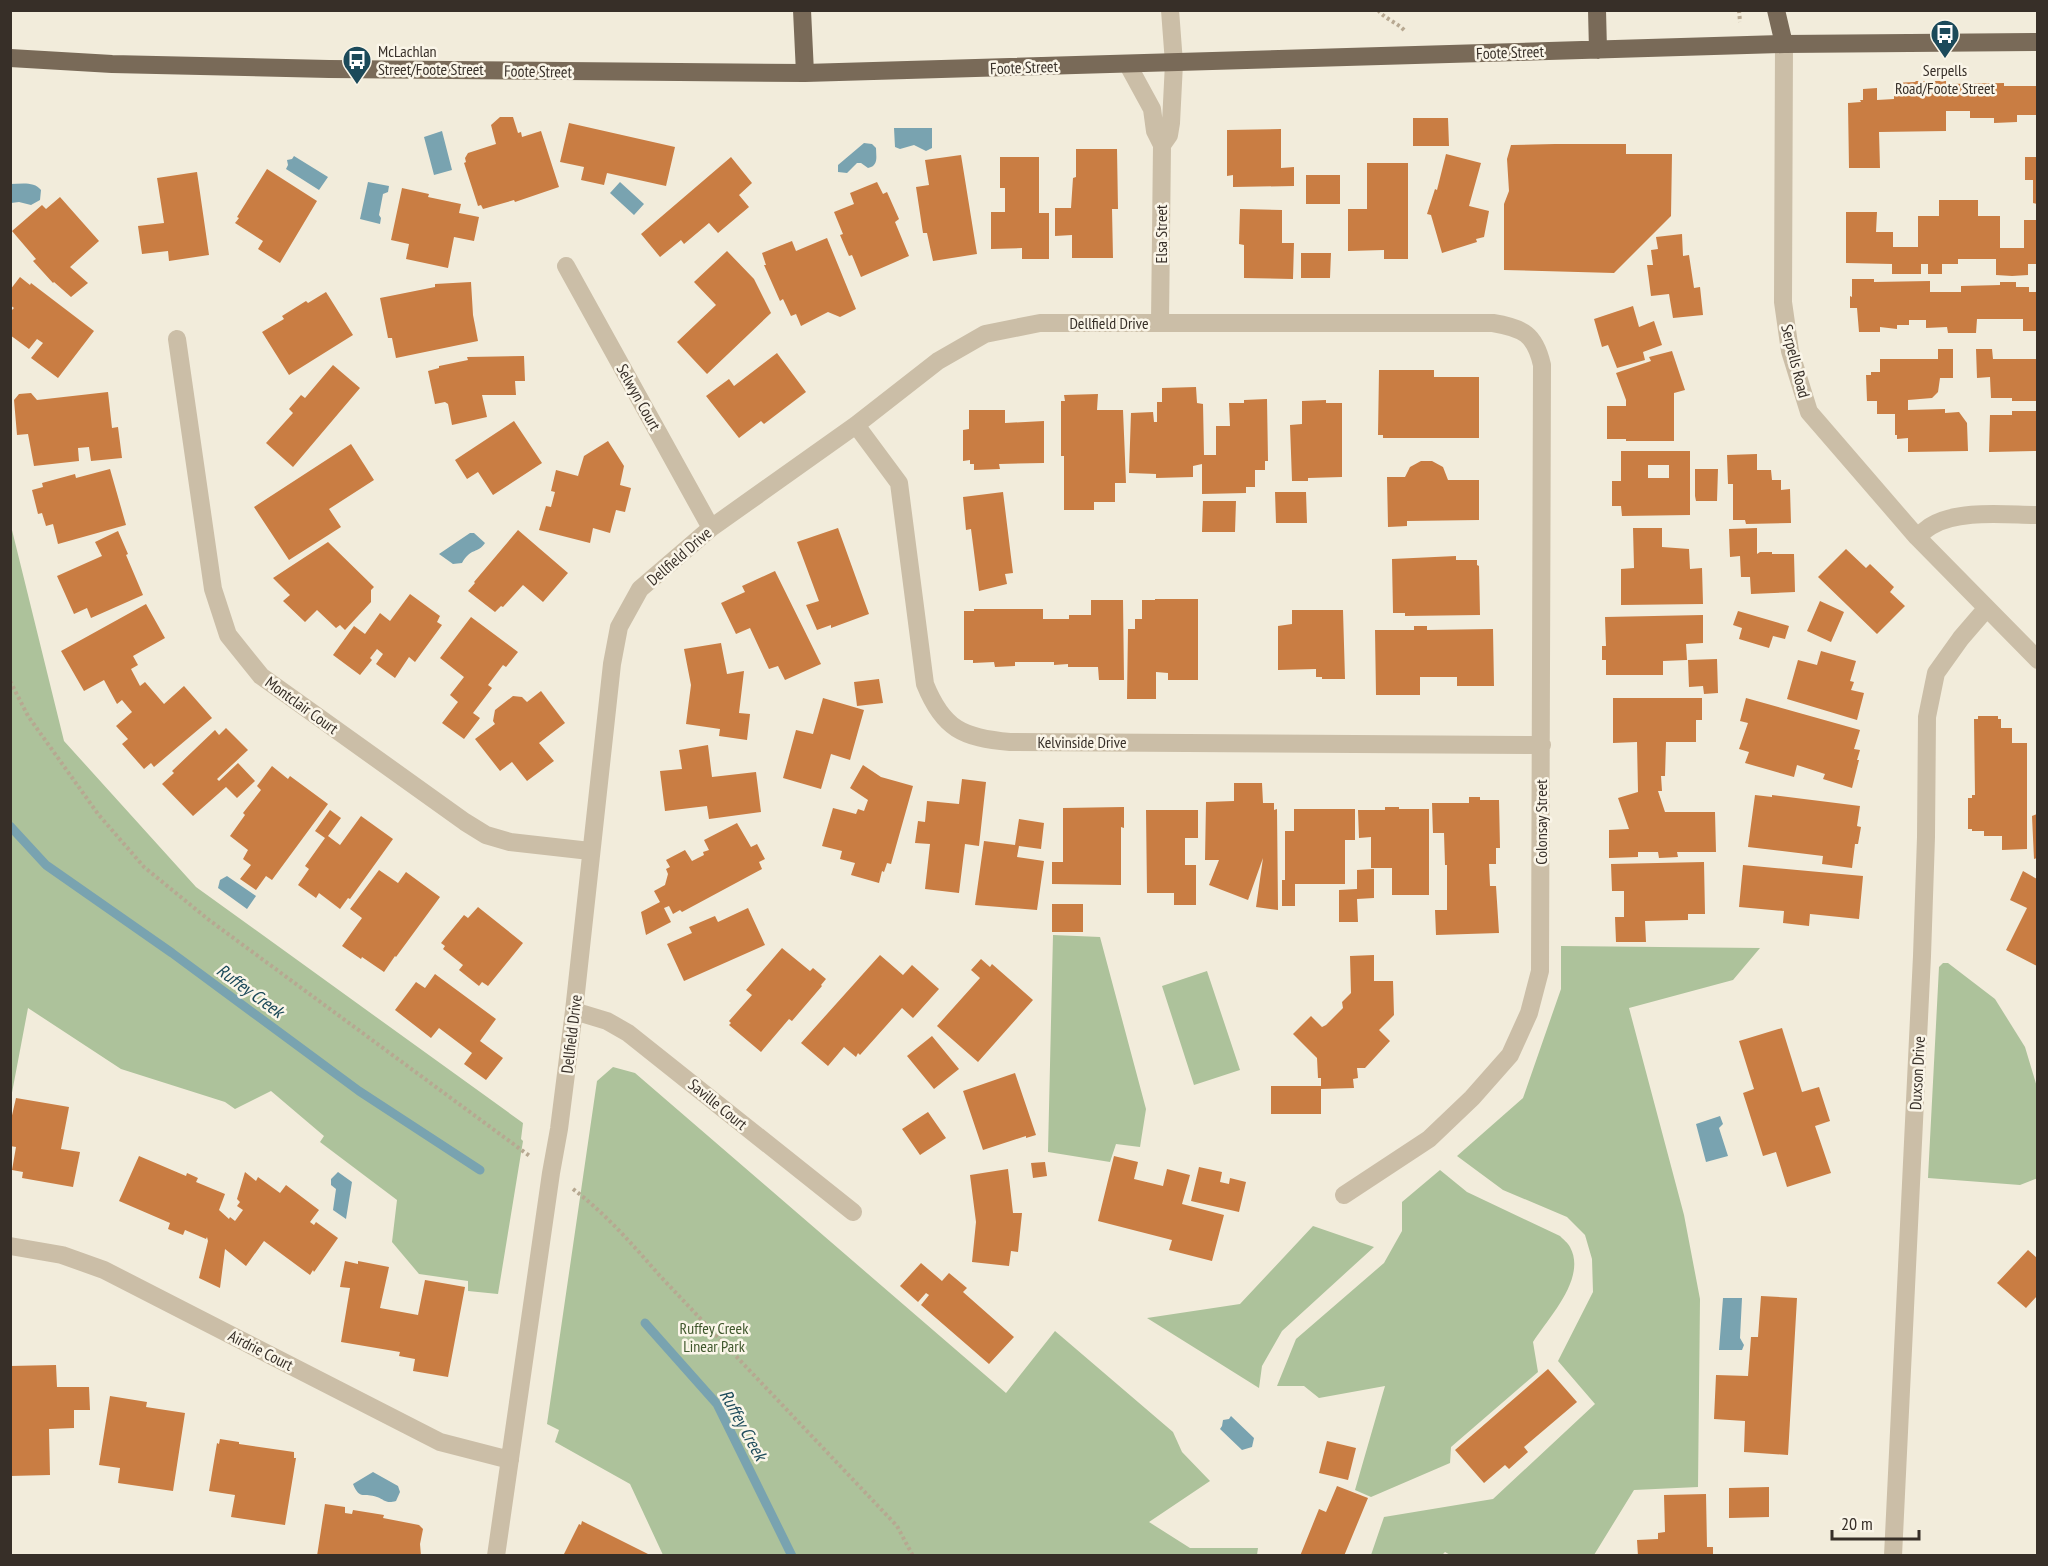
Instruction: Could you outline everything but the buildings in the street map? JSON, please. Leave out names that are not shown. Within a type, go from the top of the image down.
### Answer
[{"type":"main road","points":[[802,10],[805,73]]},
{"type":"main road","points":[[1597,10],[1598,50]]},
{"type":"main road","points":[[1776,10],[1784,44]]},
{"type":"main road","name":"Foote Street","points":[[10,58],[112,64],[329,69],[805,73],[1784,44],[2037,42]]},
{"type":"street","name":"Elsa Street","points":[[1162,145],[1169,135],[1171,123],[1174,63],[1170,10]]},
{"type":"street","name":"Serpells Road","points":[[1784,44],[1783,302],[1790,351],[1809,412],[1917,537],[2037,660]]},
{"type":"street","name":"Elsa Street","points":[[1128,64],[1152,109],[1155,131],[1162,145],[1160,323]]},
{"type":"street","name":"Selwyn Court","points":[[566,266],[711,528]]},
{"type":"street","name":"Dellfield Drive","points":[[496,1556],[559,1129],[612,664],[619,627],[640,589],[711,528],[856,425],[938,361],[985,334],[1040,323],[1493,323],[1511,326],[1527,333],[1538,348],[1542,365]]},
{"type":"street","name":"Montclair Court","points":[[177,339],[213,589],[228,635],[261,676],[486,835],[510,842],[590,851]]},
{"type":"street","name":"Colonsay Street","points":[[1344,1195],[1429,1139],[1472,1098],[1510,1055],[1529,1014],[1540,971],[1542,365]]},
{"type":"street","name":"Kelvinside Drive","points":[[856,425],[899,483],[925,684],[931,701],[941,716],[958,730],[982,740],[1010,742],[1542,745]]},
{"type":"street","points":[[1917,537],[1933,525],[1954,518],[1980,515],[2037,515]]},
{"type":"street","name":"Duxson Drive","points":[[1893,1556],[1922,956],[1927,717],[1936,673],[1961,638],[1986,609]]},
{"type":"street","name":"Saville Court","points":[[574,1011],[607,1021],[628,1033],[853,1212]]},
{"type":"street","name":"Airdrie Court","points":[[10,1246],[62,1255],[104,1270],[440,1442],[510,1460]]},
{"type":"path","points":[[1378,10],[1407,33]]},
{"type":"path","points":[[10,681],[28,716],[98,814],[144,867],[209,920],[593,1204],[897,1526],[913,1556]]},
{"type":"green space","points":[[11,526],[64,741],[196,887],[523,1123],[521,1139],[523,1141],[498,1294],[468,1291],[468,1281],[419,1274],[392,1242],[397,1200],[320,1142],[324,1136],[271,1091],[235,1109],[225,1102],[121,1069],[28,1008],[11,1098]]},
{"type":"green space","points":[[1053,935],[1100,937],[1146,1109],[1140,1147],[1116,1144],[1110,1162],[1048,1152]]},
{"type":"green space","points":[[1561,946],[1760,948],[1733,980],[1629,1008],[1684,1215],[1700,1299],[1698,1487],[1634,1490],[1594,1555],[1452,1556],[1445,1552],[1442,1555],[1371,1555],[1384,1517],[1493,1499],[1595,1404],[1558,1361],[1593,1292],[1592,1259],[1585,1235],[1567,1217],[1503,1190],[1457,1156],[1523,1098],[1561,989]]},
{"type":"green space","points":[[1943,963],[1948,963],[1995,999],[2025,1047],[2037,1087],[2038,1178],[2020,1185],[1928,1178],[1939,967]]},
{"type":"green space","points":[[1207,971],[1240,1070],[1194,1085],[1162,986]]},
{"type":"green space","name":"Ruffey Creek Linear Park","points":[[613,1067],[635,1073],[1006,1393],[1055,1331],[1173,1432],[1182,1452],[1210,1481],[1149,1522],[1190,1548],[1258,1548],[1257,1555],[663,1555],[630,1484],[555,1442],[559,1430],[547,1424],[597,1081]]},
{"type":"green space","points":[[1440,1170],[1467,1192],[1560,1236],[1570,1247],[1574,1259],[1574,1271],[1564,1297],[1533,1342],[1538,1372],[1451,1447],[1450,1463],[1371,1497],[1355,1490],[1385,1386],[1319,1398],[1304,1386],[1277,1386],[1296,1339],[1384,1263],[1402,1231],[1402,1202]]},
{"type":"green space","points":[[1313,1226],[1374,1247],[1282,1331],[1262,1366],[1259,1388],[1147,1318],[1240,1304]]},
{"type":"water","points":[[894,128],[932,128],[932,148],[926,151],[914,145],[900,149],[895,147]]},
{"type":"water","points":[[442,131],[452,170],[434,175],[424,137]]},
{"type":"water","points":[[864,143],[872,144],[876,148],[874,165],[868,168],[857,163],[847,173],[838,172],[838,165]]},
{"type":"water","points":[[294,156],[328,177],[319,190],[286,169],[287,160]]},
{"type":"water","points":[[368,182],[389,186],[388,192],[383,194],[379,215],[380,224],[360,219]]},
{"type":"water","points":[[620,182],[644,204],[634,215],[610,193]]},
{"type":"water","points":[[10,184],[35,185],[41,190],[40,200],[31,205],[11,203]]},
{"type":"water","points":[[470,533],[474,533],[485,543],[480,549],[468,555],[462,563],[453,564],[439,554]]},
{"type":"water","points":[[227,876],[256,896],[247,909],[218,888],[220,880]]},
{"type":"water","points":[[1720,1116],[1723,1124],[1719,1128],[1728,1156],[1706,1162],[1696,1124]]},
{"type":"water","points":[[338,1172],[352,1182],[346,1219],[333,1210],[336,1189],[331,1185],[331,1179]]},
{"type":"water","points":[[1723,1298],[1742,1298],[1740,1338],[1744,1345],[1742,1350],[1719,1350]]},
{"type":"water","points":[[1231,1416],[1254,1438],[1252,1447],[1242,1450],[1220,1429],[1223,1420]]},
{"type":"water","points":[[373,1472],[398,1486],[400,1492],[396,1501],[388,1502],[358,1492],[353,1484]]},
{"type":"waterway","name":"Ruffey Creek","points":[[10,826],[46,865],[172,953],[359,1091],[480,1170]]},
{"type":"waterway","name":"Ruffey Creek","points":[[645,1323],[717,1404],[792,1556]]},
{"type":"place","name":"Serpells Road/Foote Street","points":[[1945,60]]},
{"type":"place","name":"McLachlan Street/Foote Street","points":[[357,86]]}]
